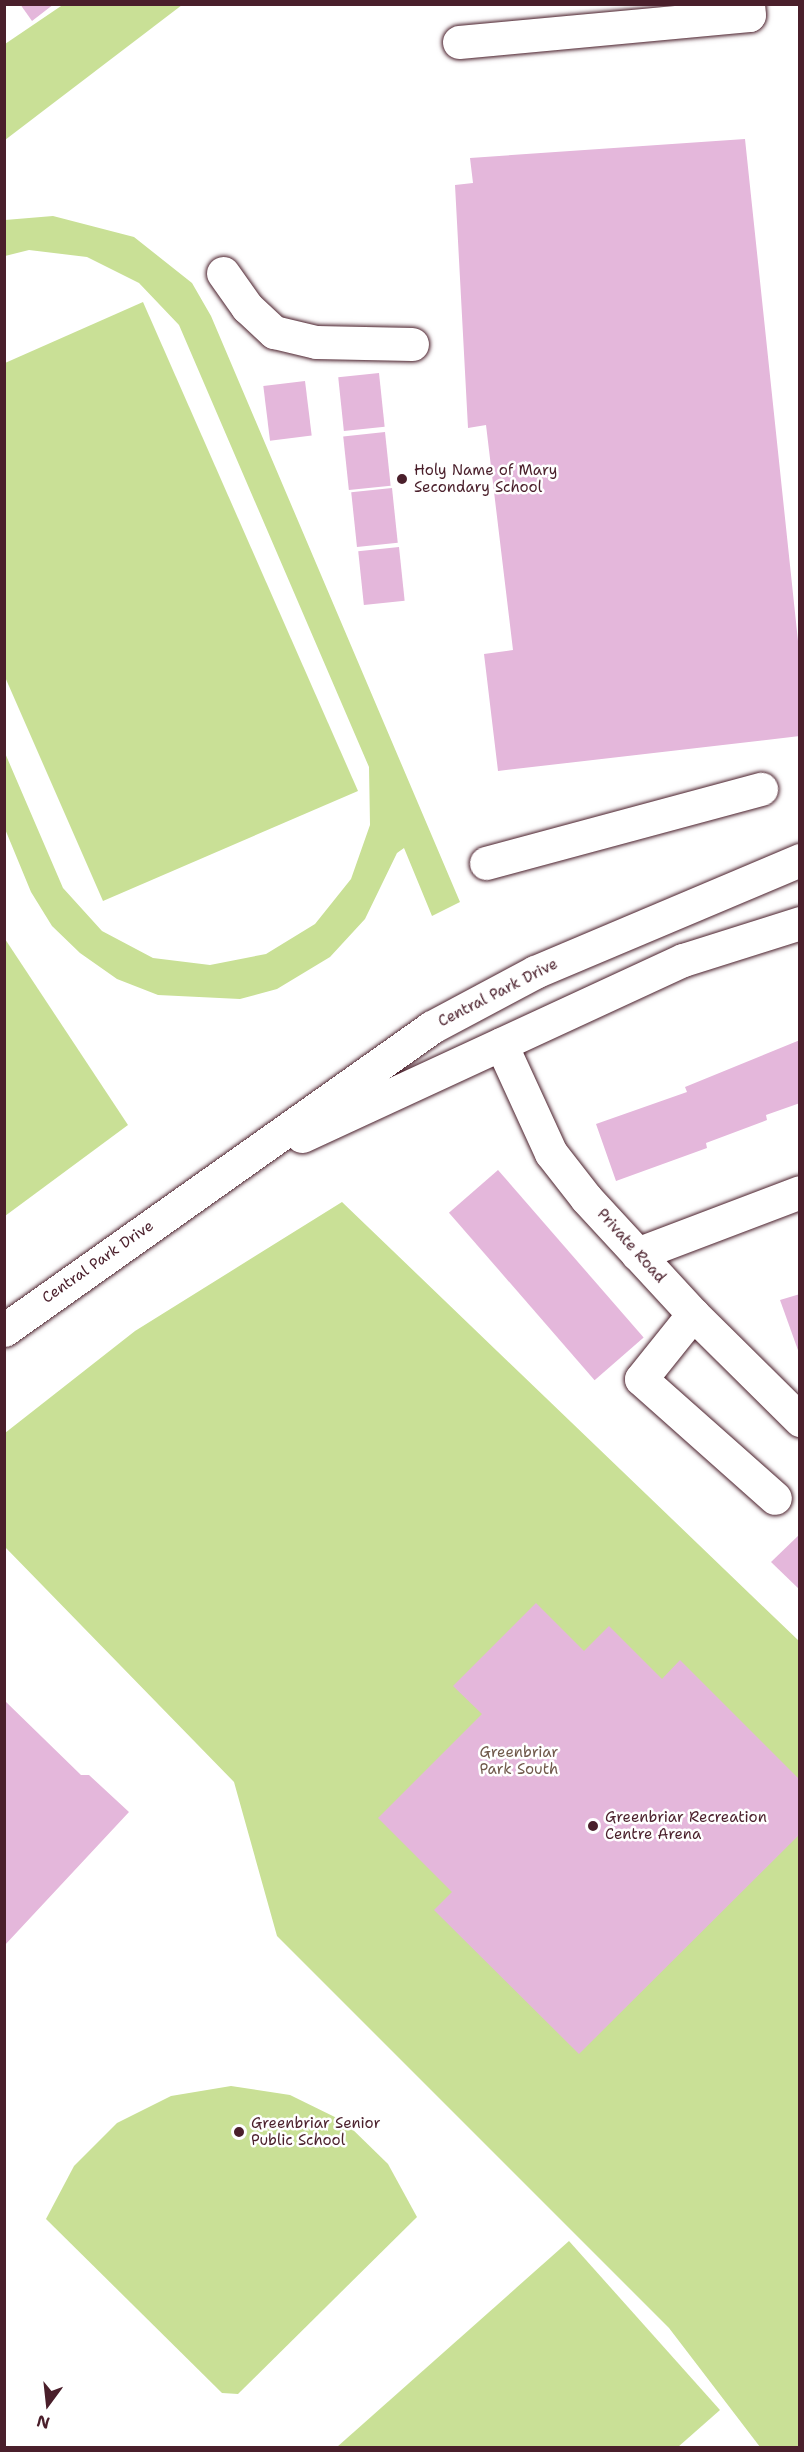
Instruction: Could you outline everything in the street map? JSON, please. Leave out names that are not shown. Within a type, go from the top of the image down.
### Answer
[{"type":"street","points":[[459,42],[749,15],[748,4]]},
{"type":"street","points":[[223,273],[247,307],[274,332],[316,342],[412,344]]},
{"type":"street","points":[[486,863],[761,789]]},
{"type":"street","name":"Central Park Drive","points":[[4,1330],[222,1173],[453,1016],[535,972],[800,860]]},
{"type":"street","name":"Central Park Drive","points":[[222,1173],[684,960],[800,923]]},
{"type":"street","name":"Private Road","points":[[501,1044],[551,1152],[637,1254],[693,1314],[800,1420]]},
{"type":"street","points":[[637,1254],[800,1192]]},
{"type":"street","points":[[693,1314],[641,1378],[775,1498]]},
{"type":"green space","points":[[64,4],[182,5],[5,140],[5,44]]},
{"type":"green space","points":[[53,216],[134,237],[192,283],[211,316],[460,902],[432,916],[404,848],[397,853],[365,919],[330,957],[277,989],[240,999],[158,995],[117,979],[80,953],[52,926],[31,892],[5,829],[5,753],[63,888],[102,931],[153,958],[210,965],[266,954],[315,924],[351,879],[370,825],[369,767],[179,325],[139,283],[87,257],[29,250],[5,256],[5,220]]},
{"type":"green space","points":[[143,302],[358,791],[103,901],[5,677],[5,363]]},
{"type":"green space","points":[[5,939],[128,1125],[4,1216]]},
{"type":"green space","name":"Greenbriar Park South","points":[[342,1202],[799,1641],[799,2447],[760,2447],[669,2328],[277,1936],[234,1782],[5,1547],[5,1433],[135,1331]]},
{"type":"green space","points":[[231,2086],[290,2095],[345,2122],[388,2164],[417,2217],[238,2394],[222,2393],[46,2219],[74,2166],[117,2123],[171,2096]]},
{"type":"green space","points":[[569,2241],[720,2410],[678,2447],[337,2447]]},
{"type":"building","points":[[20,4],[54,4],[32,21]]},
{"type":"building","points":[[745,139],[800,660],[800,736],[498,771],[484,654],[513,650],[486,425],[468,428],[455,185],[473,183],[470,158]]},
{"type":"building","points":[[379,373],[385,427],[344,431],[338,377]]},
{"type":"building","points":[[305,381],[312,436],[270,441],[263,386]]},
{"type":"building","points":[[385,432],[391,486],[349,490],[343,436]]},
{"type":"building","points":[[392,488],[398,543],[357,547],[351,492]]},
{"type":"building","points":[[399,547],[405,601],[364,605],[358,551]]},
{"type":"building","points":[[800,1040],[800,1103],[766,1115],[767,1120],[706,1143],[707,1148],[616,1181],[596,1124],[687,1092],[685,1087]]},
{"type":"building","points":[[498,1170],[644,1338],[595,1380],[449,1213]]},
{"type":"building","points":[[800,1294],[800,1353],[799,1353],[780,1300]]},
{"type":"building","points":[[800,1534],[800,1590],[771,1562]]},
{"type":"building","name":"Greenbriar Recreation Centre Arena","points":[[536,1603],[584,1651],[609,1626],[662,1679],[680,1660],[800,1780],[800,1834],[579,2054],[434,1910],[452,1892],[378,1818],[482,1714],[453,1686]]},
{"type":"building","points":[[4,1700],[81,1775],[89,1775],[129,1812],[4,1946]]},
{"type":"place","name":"Holy Name of Mary Secondary School","points":[[402,479]]},
{"type":"place","name":"Greenbriar Recreation Centre Arena","points":[[593,1826]]},
{"type":"place","name":"Greenbriar Senior Public School","points":[[239,2132]]}]
